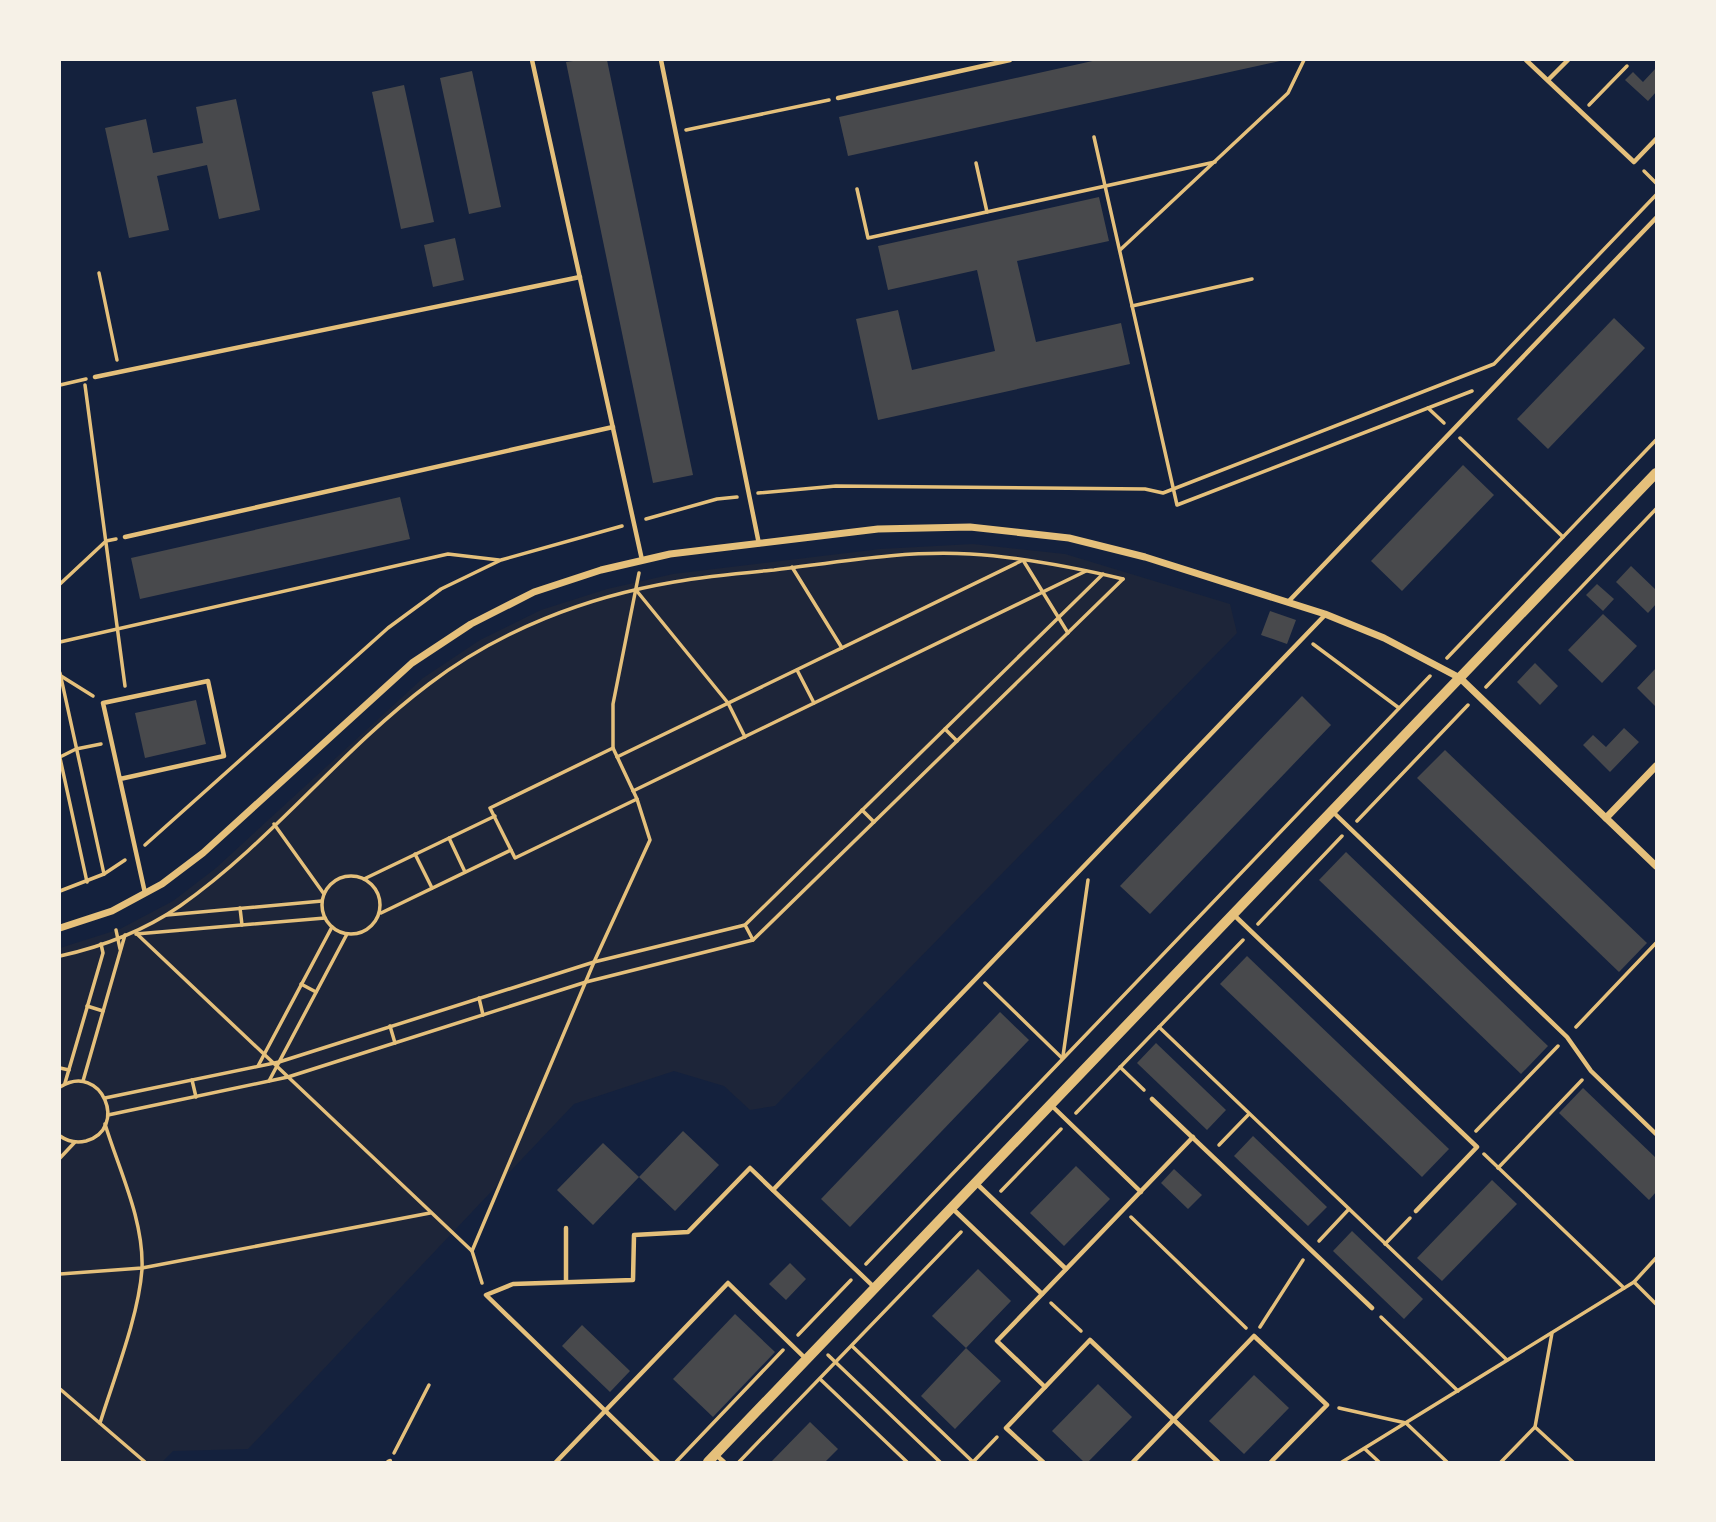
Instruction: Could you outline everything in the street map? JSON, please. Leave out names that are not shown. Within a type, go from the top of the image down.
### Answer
[{"type":"street","points":[[716,1460],[807,1360],[1657,473]]},
{"type":"street","points":[[60,928],[112,911],[162,884],[203,853],[412,663],[471,624],[534,592],[601,570],[670,554],[878,529],[970,527],[1069,538],[1127,552],[1288,602],[1384,638],[1460,678],[1657,866]]},
{"type":"street","points":[[1606,818],[1657,766]]},
{"type":"lane","points":[[533,60],[642,561]]},
{"type":"lane","points":[[661,60],[758,544]]},
{"type":"lane","points":[[838,98],[1010,60]]},
{"type":"lane","points":[[1526,60],[1634,162],[1657,139]]},
{"type":"lane","points":[[1548,80],[1568,60]]},
{"type":"lane","points":[[1288,602],[1657,218]]},
{"type":"lane","points":[[95,377],[580,276]]},
{"type":"lane","points":[[125,537],[613,427]]},
{"type":"lane","points":[[774,1190],[1325,614]]},
{"type":"lane","points":[[120,779],[224,756],[208,681],[103,703],[145,893]]},
{"type":"lane","points":[[1332,812],[1567,1037],[1591,1071],[1657,1134]]},
{"type":"lane","points":[[1234,914],[1477,1147],[1416,1211]]},
{"type":"lane","points":[[1152,1098],[1372,1308]]},
{"type":"lane","points":[[1051,1105],[1141,1192]]},
{"type":"lane","points":[[1045,1387],[997,1341],[1193,1137]]},
{"type":"lane","points":[[659,1462],[486,1295],[513,1284],[633,1280],[634,1235],[688,1232],[750,1168],[876,1288]]},
{"type":"lane","points":[[976,1183],[1066,1269]]},
{"type":"lane","points":[[952,1208],[1042,1294]]},
{"type":"lane","points":[[565,1282],[566,1228]]},
{"type":"lane","points":[[556,1462],[728,1283],[807,1360]]},
{"type":"lane","points":[[1133,1462],[1254,1336],[1326,1405],[1271,1462]]},
{"type":"lane","points":[[1043,1462],[1006,1427],[1090,1340],[1218,1462]]},
{"type":"path","points":[[1119,250],[1289,93],[1304,60]]},
{"type":"path","points":[[1582,112],[1627,66]]},
{"type":"path","points":[[675,132],[838,98]]},
{"type":"path","points":[[1094,136],[1177,505],[1502,379]]},
{"type":"path","points":[[856,189],[868,239],[1215,162]]},
{"type":"path","points":[[1634,162],[1657,183]]},
{"type":"path","points":[[976,163],[987,212]]},
{"type":"path","points":[[776,491],[836,486],[1145,489],[1163,493],[1494,365],[1657,195]]},
{"type":"path","points":[[99,273],[120,372]]},
{"type":"path","points":[[1132,306],[1252,279]]},
{"type":"path","points":[[60,385],[95,377]]},
{"type":"path","points":[[84,380],[127,698]]},
{"type":"path","points":[[1428,408],[1563,537]]},
{"type":"path","points":[[676,1462],[1657,440]]},
{"type":"path","points":[[993,1199],[1657,509]]},
{"type":"path","points":[[60,584],[106,541]]},
{"type":"path","points":[[148,843],[388,628],[441,589],[501,560],[565,541]]},
{"type":"path","points":[[60,642],[448,554],[501,560]]},
{"type":"path","points":[[60,956],[118,938],[177,907],[221,874],[429,684],[485,647],[545,618],[609,596],[675,581],[881,556],[969,554],[1087,570],[1123,579],[753,940],[586,982],[288,1077],[108,1115]]},
{"type":"path","points":[[1023,560],[1068,633]]},
{"type":"path","points":[[617,757],[1023,560]]},
{"type":"path","points":[[472,1251],[594,962],[650,840],[637,799],[613,748],[613,704],[642,561]]},
{"type":"path","points":[[792,567],[842,648]]},
{"type":"path","points":[[633,791],[1087,570]]},
{"type":"path","points":[[105,1098],[276,1064],[594,962],[745,925],[1103,574]]},
{"type":"path","points":[[636,590],[728,703],[745,737]]},
{"type":"path","points":[[1303,637],[1399,708],[1434,741]]},
{"type":"path","points":[[797,670],[814,703]]},
{"type":"path","points":[[60,674],[103,703]]},
{"type":"path","points":[[60,674],[104,874],[60,891]]},
{"type":"path","points":[[945,729],[957,741]]},
{"type":"path","points":[[87,882],[60,757],[76,749],[112,741]]},
{"type":"path","points":[[613,748],[491,808],[515,858],[637,799]]},
{"type":"path","points":[[862,810],[874,821]]},
{"type":"path","points":[[364,879],[495,816]]},
{"type":"path","points":[[274,824],[324,894]]},
{"type":"path","points":[[449,838],[465,872]]},
{"type":"path","points":[[380,913],[511,850]]},
{"type":"path","points":[[415,854],[432,888]]},
{"type":"path","points":[[1063,1059],[1092,858]]},
{"type":"path","points":[[351,876],[364,879],[376,890],[379,897],[380,913],[373,925],[367,930],[347,934],[332,927],[325,918],[322,901],[324,894],[337,879],[351,876]]},
{"type":"path","points":[[163,915],[322,901]]},
{"type":"path","points":[[240,908],[242,925]]},
{"type":"path","points":[[125,935],[325,918]]},
{"type":"path","points":[[745,925],[753,940]]},
{"type":"path","points":[[258,1066],[332,927]]},
{"type":"path","points":[[116,930],[121,951]]},
{"type":"path","points":[[136,934],[472,1251],[479,1273]]},
{"type":"path","points":[[269,1081],[347,934]]},
{"type":"path","points":[[83,1081],[125,935]]},
{"type":"path","points":[[65,1083],[103,953],[100,944]]},
{"type":"path","points":[[978,977],[1063,1059]]},
{"type":"path","points":[[301,984],[316,992]]},
{"type":"path","points":[[479,998],[483,1015]]},
{"type":"path","points":[[87,1006],[103,1011]]},
{"type":"path","points":[[390,1026],[395,1043]]},
{"type":"path","points":[[1159,1027],[1507,1360]]},
{"type":"path","points":[[1120,1067],[1152,1098]]},
{"type":"path","points":[[60,1068],[69,1070]]},
{"type":"path","points":[[1498,1168],[1591,1071]]},
{"type":"path","points":[[192,1080],[196,1097]]},
{"type":"path","points":[[60,1087],[65,1083],[83,1081],[100,1090],[105,1098],[108,1115],[105,1124],[93,1138],[75,1142],[60,1158]]},
{"type":"path","points":[[1210,1154],[1249,1114]]},
{"type":"path","points":[[100,1423],[135,1307],[142,1268],[137,1223],[105,1124]]},
{"type":"path","points":[[60,1136],[75,1142]]},
{"type":"path","points":[[1477,1147],[1624,1288]]},
{"type":"path","points":[[1123,1210],[1254,1336],[1310,1250],[1349,1209]]},
{"type":"path","points":[[1385,1244],[1416,1211]]},
{"type":"path","points":[[60,1274],[142,1268],[431,1213]]},
{"type":"path","points":[[740,1462],[969,1224]]},
{"type":"path","points":[[1342,1462],[1634,1282],[1657,1258]]},
{"type":"path","points":[[1634,1282],[1657,1304]]},
{"type":"path","points":[[1042,1294],[1090,1340]]},
{"type":"path","points":[[1372,1308],[1458,1391]]},
{"type":"path","points":[[1501,1462],[1535,1427],[1552,1333]]},
{"type":"path","points":[[852,1346],[973,1462],[1006,1427]]},
{"type":"path","points":[[836,1363],[940,1462]]},
{"type":"path","points":[[820,1379],[907,1462]]},
{"type":"path","points":[[389,1462],[429,1385]]},
{"type":"path","points":[[60,1389],[145,1462]]},
{"type":"path","points":[[1326,1405],[1406,1423],[1447,1462]]},
{"type":"path","points":[[1535,1427],[1573,1462]]},
{"type":"path","points":[[1365,1448],[1379,1462]]},
{"type":"path","points":[[683,1455],[691,1462]]},
{"type":"shaded area","points":[[973,544],[1065,554],[1230,604],[1237,633],[775,1106],[750,1110],[724,1086],[674,1071],[574,1104],[248,1449],[173,1451],[162,1462],[60,1462],[60,948],[120,929],[173,901],[216,868],[423,678],[480,640],[541,610],[607,589],[673,574],[880,549]]},
{"type":"building","points":[[607,60],[693,475],[653,483],[566,62]]},
{"type":"building","points":[[1097,60],[1280,61],[848,156],[839,117]]},
{"type":"building","points":[[1656,68],[1656,92],[1648,101],[1625,80],[1633,72],[1643,82]]},
{"type":"building","points":[[472,71],[501,207],[469,214],[440,78]]},
{"type":"building","points":[[404,85],[434,222],[401,229],[372,92]]},
{"type":"building","points":[[236,99],[260,210],[219,219],[207,165],[157,176],[169,230],[129,238],[105,128],[146,119],[153,153],[203,143],[196,107]]},
{"type":"building","points":[[1099,197],[1109,241],[1017,261],[1036,342],[1121,323],[1130,364],[878,420],[856,319],[898,310],[912,370],[995,351],[977,270],[888,290],[878,246]]},
{"type":"building","points":[[455,238],[464,280],[433,287],[424,245]]},
{"type":"building","points":[[1614,318],[1645,348],[1548,449],[1517,419]]},
{"type":"building","points":[[1463,465],[1494,495],[1402,591],[1371,561]]},
{"type":"building","points":[[400,497],[410,539],[140,599],[131,558]]},
{"type":"building","points":[[1631,566],[1656,590],[1656,604],[1648,613],[1616,582]]},
{"type":"building","points":[[1597,584],[1614,599],[1603,611],[1586,595]]},
{"type":"building","points":[[1270,611],[1296,620],[1287,644],[1261,635]]},
{"type":"building","points":[[1603,614],[1637,646],[1602,683],[1568,650]]},
{"type":"building","points":[[1535,663],[1558,686],[1540,705],[1517,682]]},
{"type":"building","points":[[1656,668],[1656,707],[1637,688]]},
{"type":"building","points":[[1302,696],[1331,725],[1150,914],[1120,886]]},
{"type":"building","points":[[196,700],[206,744],[145,758],[135,713]]},
{"type":"building","points":[[1624,728],[1639,742],[1610,772],[1583,745],[1593,735],[1606,747]]},
{"type":"building","points":[[1445,750],[1647,943],[1619,972],[1417,778]]},
{"type":"building","points":[[1346,852],[1548,1046],[1521,1074],[1319,880]]},
{"type":"building","points":[[1247,956],[1449,1149],[1422,1177],[1220,984]]},
{"type":"building","points":[[1000,1012],[1029,1040],[850,1227],[821,1199]]},
{"type":"building","points":[[1156,1043],[1226,1110],[1207,1130],[1137,1063]]},
{"type":"building","points":[[1583,1088],[1656,1158],[1656,1192],[1649,1200],[1559,1113]]},
{"type":"building","points":[[683,1131],[719,1165],[675,1211],[639,1177]]},
{"type":"building","points":[[1253,1136],[1327,1207],[1308,1226],[1234,1156]]},
{"type":"building","points":[[603,1143],[639,1177],[593,1225],[557,1190]]},
{"type":"building","points":[[1076,1166],[1110,1199],[1064,1246],[1030,1213]]},
{"type":"building","points":[[1174,1169],[1202,1195],[1188,1209],[1161,1183]]},
{"type":"building","points":[[1492,1180],[1517,1204],[1442,1281],[1417,1258]]},
{"type":"building","points":[[1352,1231],[1423,1299],[1404,1319],[1333,1251]]},
{"type":"building","points":[[790,1263],[806,1279],[786,1300],[769,1284]]},
{"type":"building","points":[[978,1269],[1011,1301],[966,1348],[932,1316]]},
{"type":"building","points":[[735,1314],[775,1352],[713,1417],[673,1379]]},
{"type":"building","points":[[582,1325],[630,1371],[610,1392],[562,1346]]},
{"type":"building","points":[[966,1348],[1001,1381],[955,1429],[921,1396]]},
{"type":"building","points":[[1254,1375],[1289,1408],[1244,1454],[1209,1421]]},
{"type":"building","points":[[1098,1384],[1132,1417],[1088,1462],[1084,1462],[1052,1431]]},
{"type":"building","points":[[810,1422],[838,1449],[825,1462],[771,1462]]}]
